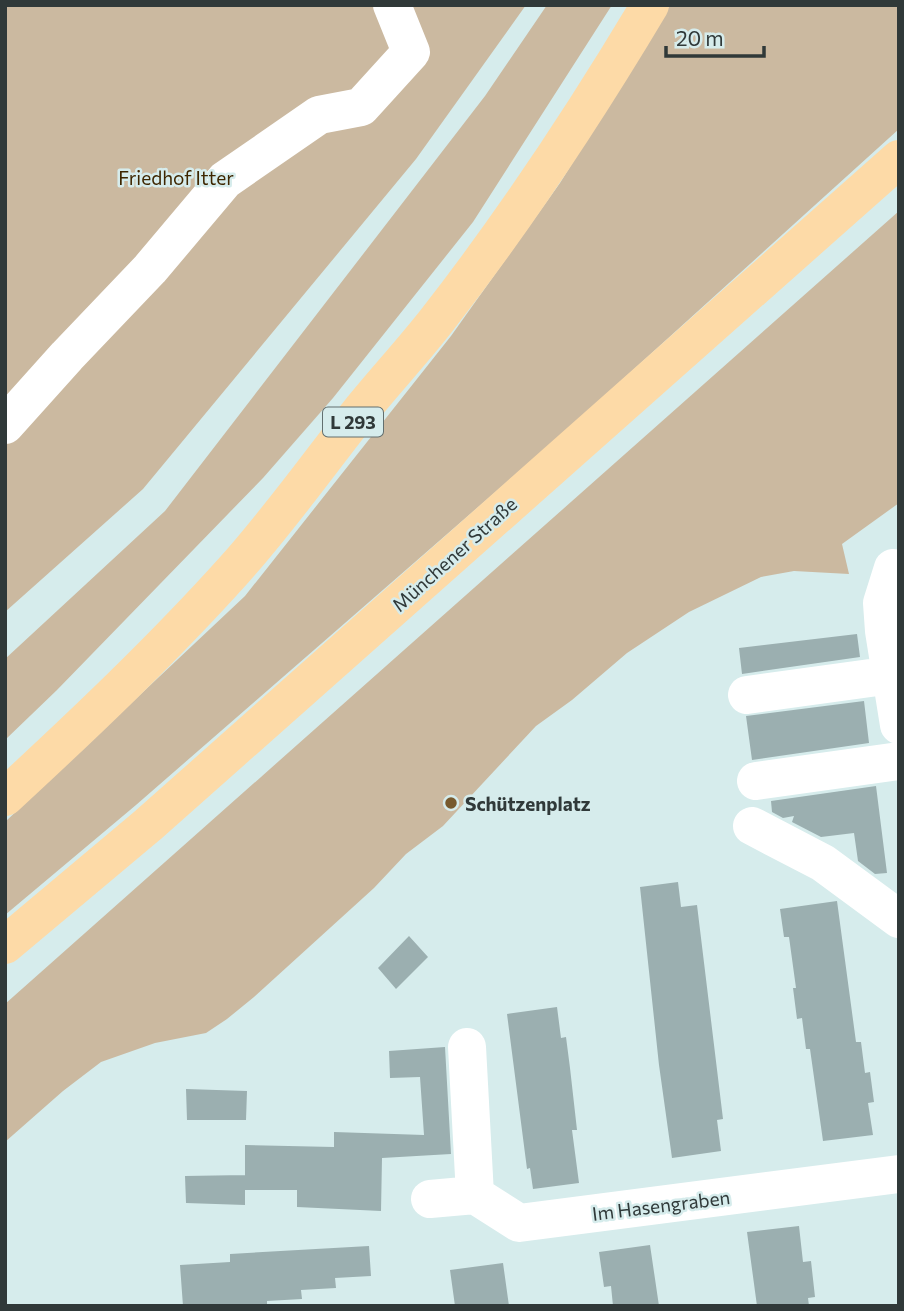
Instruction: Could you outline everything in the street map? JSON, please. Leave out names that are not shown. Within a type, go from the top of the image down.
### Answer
[{"type":"main road","name":"L 293","points":[[5,797],[175,632],[291,504],[359,414],[437,319],[543,174],[650,5]]},
{"type":"main road","name":"Münchener Straße","points":[[5,945],[148,825],[899,159]]},
{"type":"street","points":[[5,425],[150,270],[225,180],[319,115],[360,107],[379,88],[411,52],[392,5]]},
{"type":"street","points":[[893,568],[882,603],[899,724]]},
{"type":"street","points":[[747,695],[892,675]]},
{"type":"street","points":[[756,781],[899,761]]},
{"type":"street","points":[[752,826],[822,863],[899,919]]},
{"type":"street","points":[[430,1199],[475,1195],[467,1047]]},
{"type":"street","name":"Im Hasengraben","points":[[475,1195],[519,1223],[899,1174]]},
{"type":"green space","name":"Friedhof Itter","points":[[5,5],[526,5],[416,159],[143,489],[5,612]]},
{"type":"green space","points":[[547,5],[612,5],[473,222],[333,398],[263,478],[5,740],[5,659],[165,511],[485,96]]},
{"type":"green space","points":[[670,5],[899,5],[899,129],[570,427],[136,805],[5,915],[5,822],[245,596],[451,336],[560,183]]},
{"type":"green space","points":[[899,211],[899,503],[842,544],[849,574],[794,571],[761,577],[689,612],[627,653],[572,700],[536,726],[443,826],[406,854],[374,888],[227,1019],[206,1033],[155,1043],[101,1062],[5,1142],[5,1004]]},
{"type":"building","points":[[857,634],[860,657],[742,674],[739,648]]},
{"type":"building","points":[[864,701],[869,743],[752,760],[746,716]]},
{"type":"building","points":[[876,786],[887,873],[875,874],[858,861],[854,833],[821,837],[792,822],[794,816],[783,818],[772,812],[771,801]]},
{"type":"building","points":[[678,882],[681,907],[697,905],[723,1119],[717,1120],[721,1151],[672,1158],[640,887]]},
{"type":"building","points":[[837,901],[856,1042],[861,1042],[865,1073],[870,1072],[874,1102],[868,1103],[873,1135],[823,1141],[810,1049],[806,1049],[802,1018],[797,1019],[789,937],[784,937],[780,909]]},
{"type":"building","points":[[409,936],[428,957],[396,989],[378,968]]},
{"type":"building","points":[[557,1007],[561,1038],[566,1037],[570,1068],[577,1130],[572,1130],[579,1183],[533,1189],[530,1168],[527,1169],[507,1014]]},
{"type":"building","points":[[445,1047],[451,1154],[382,1158],[381,1211],[297,1207],[297,1190],[245,1190],[245,1145],[334,1147],[334,1132],[424,1135],[420,1077],[390,1078],[389,1051]]},
{"type":"building","points":[[186,1089],[247,1091],[246,1120],[187,1120]]},
{"type":"building","points":[[245,1175],[245,1205],[186,1203],[185,1176]]},
{"type":"building","points":[[799,1226],[803,1262],[811,1261],[815,1297],[808,1298],[809,1306],[757,1306],[747,1232]]},
{"type":"building","points":[[650,1245],[659,1306],[613,1306],[611,1286],[604,1287],[599,1252]]},
{"type":"building","points":[[369,1246],[371,1276],[335,1278],[336,1288],[301,1290],[302,1299],[267,1301],[267,1306],[183,1306],[180,1265],[230,1262],[230,1254]]},
{"type":"building","points":[[503,1263],[509,1306],[455,1306],[450,1270]]},
{"type":"place","name":"Schützenplatz","points":[[451,803]]}]
